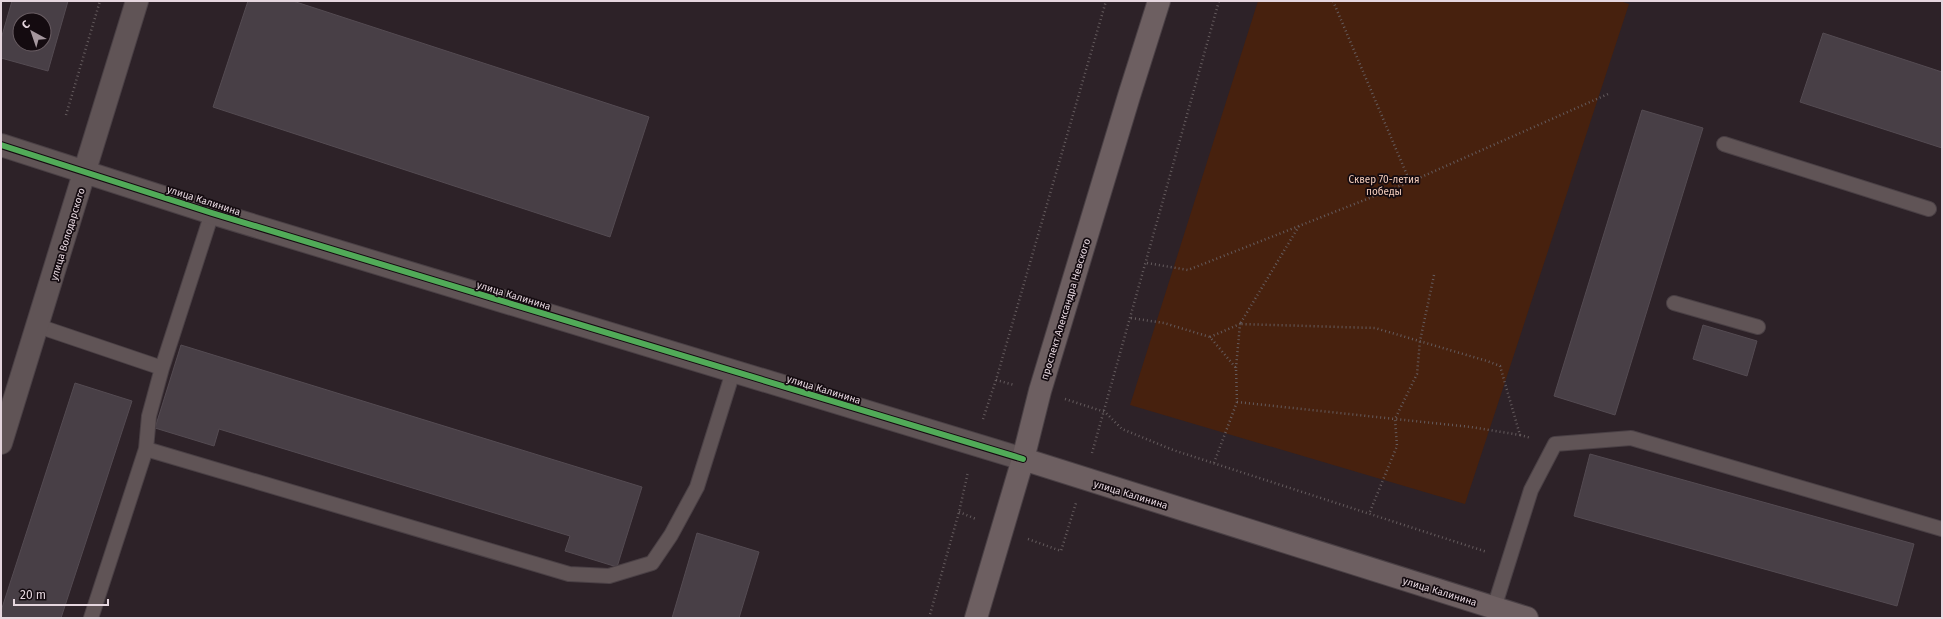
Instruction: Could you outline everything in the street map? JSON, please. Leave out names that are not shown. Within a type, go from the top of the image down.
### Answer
[{"type":"main road","name":"проспект Александра Невского","points":[[976,618],[1022,459],[1042,383],[1159,1]]},
{"type":"main road","name":"улица Калинина","points":[[1022,459],[1527,618]]},
{"type":"street","name":"улица Володарского","points":[[1,443],[86,171],[137,1]]},
{"type":"street","name":"улица Калинина","points":[[1,145],[86,171],[212,213],[1022,459]]},
{"type":"lane","points":[[1724,144],[1929,209]]},
{"type":"lane","points":[[91,618],[146,450],[149,416],[162,368],[212,213]]},
{"type":"lane","points":[[1674,303],[1758,327]]},
{"type":"lane","points":[[38,326],[162,368]]},
{"type":"lane","points":[[146,450],[569,574],[609,576],[652,563],[671,535],[696,487],[733,372]]},
{"type":"lane","points":[[1494,608],[1531,490],[1555,444],[1631,438],[1942,530]]},
{"type":"path","points":[[66,115],[100,1]]},
{"type":"path","points":[[996,380],[1106,1]]},
{"type":"path","points":[[1220,1],[1105,412],[1122,429],[1173,450],[1509,560]]},
{"type":"path","points":[[1333,1],[1410,182]]},
{"type":"path","points":[[1146,263],[1188,270],[1410,182],[1608,94]]},
{"type":"path","points":[[1214,463],[1237,402],[1236,368],[1240,324],[1299,226]]},
{"type":"path","points":[[1369,514],[1398,446],[1395,419],[1417,374],[1420,341],[1434,275]]},
{"type":"path","points":[[1131,318],[1164,324],[1210,337],[1236,368]]},
{"type":"path","points":[[1210,337],[1240,324],[1375,328],[1500,366],[1520,435]]},
{"type":"path","points":[[1237,402],[1471,427],[1520,435],[1555,444]]},
{"type":"path","points":[[929,618],[959,512]]},
{"type":"green space","name":"Сквер 70-летия победы","points":[[1258,1],[1620,1],[1629,4],[1465,504],[1130,405]]},
{"type":"building","points":[[12,1],[68,1],[48,71],[1,58],[1,39]]},
{"type":"building","points":[[248,1],[293,1],[649,117],[610,237],[213,107]]},
{"type":"building","points":[[1823,33],[1942,72],[1942,148],[1800,102]]},
{"type":"building","points":[[1642,110],[1703,128],[1615,415],[1554,396]]},
{"type":"building","points":[[1703,325],[1757,341],[1747,376],[1693,359]]},
{"type":"building","points":[[181,345],[642,487],[617,567],[565,551],[570,536],[219,429],[214,446],[155,428]]},
{"type":"building","points":[[75,383],[132,401],[61,618],[1,618],[1,611]]},
{"type":"building","points":[[1590,454],[1914,544],[1897,606],[1574,516]]},
{"type":"building","points":[[697,533],[759,552],[739,618],[672,618]]},
{"type":"cycle path","points":[[1,145],[212,213],[1023,459]]}]
